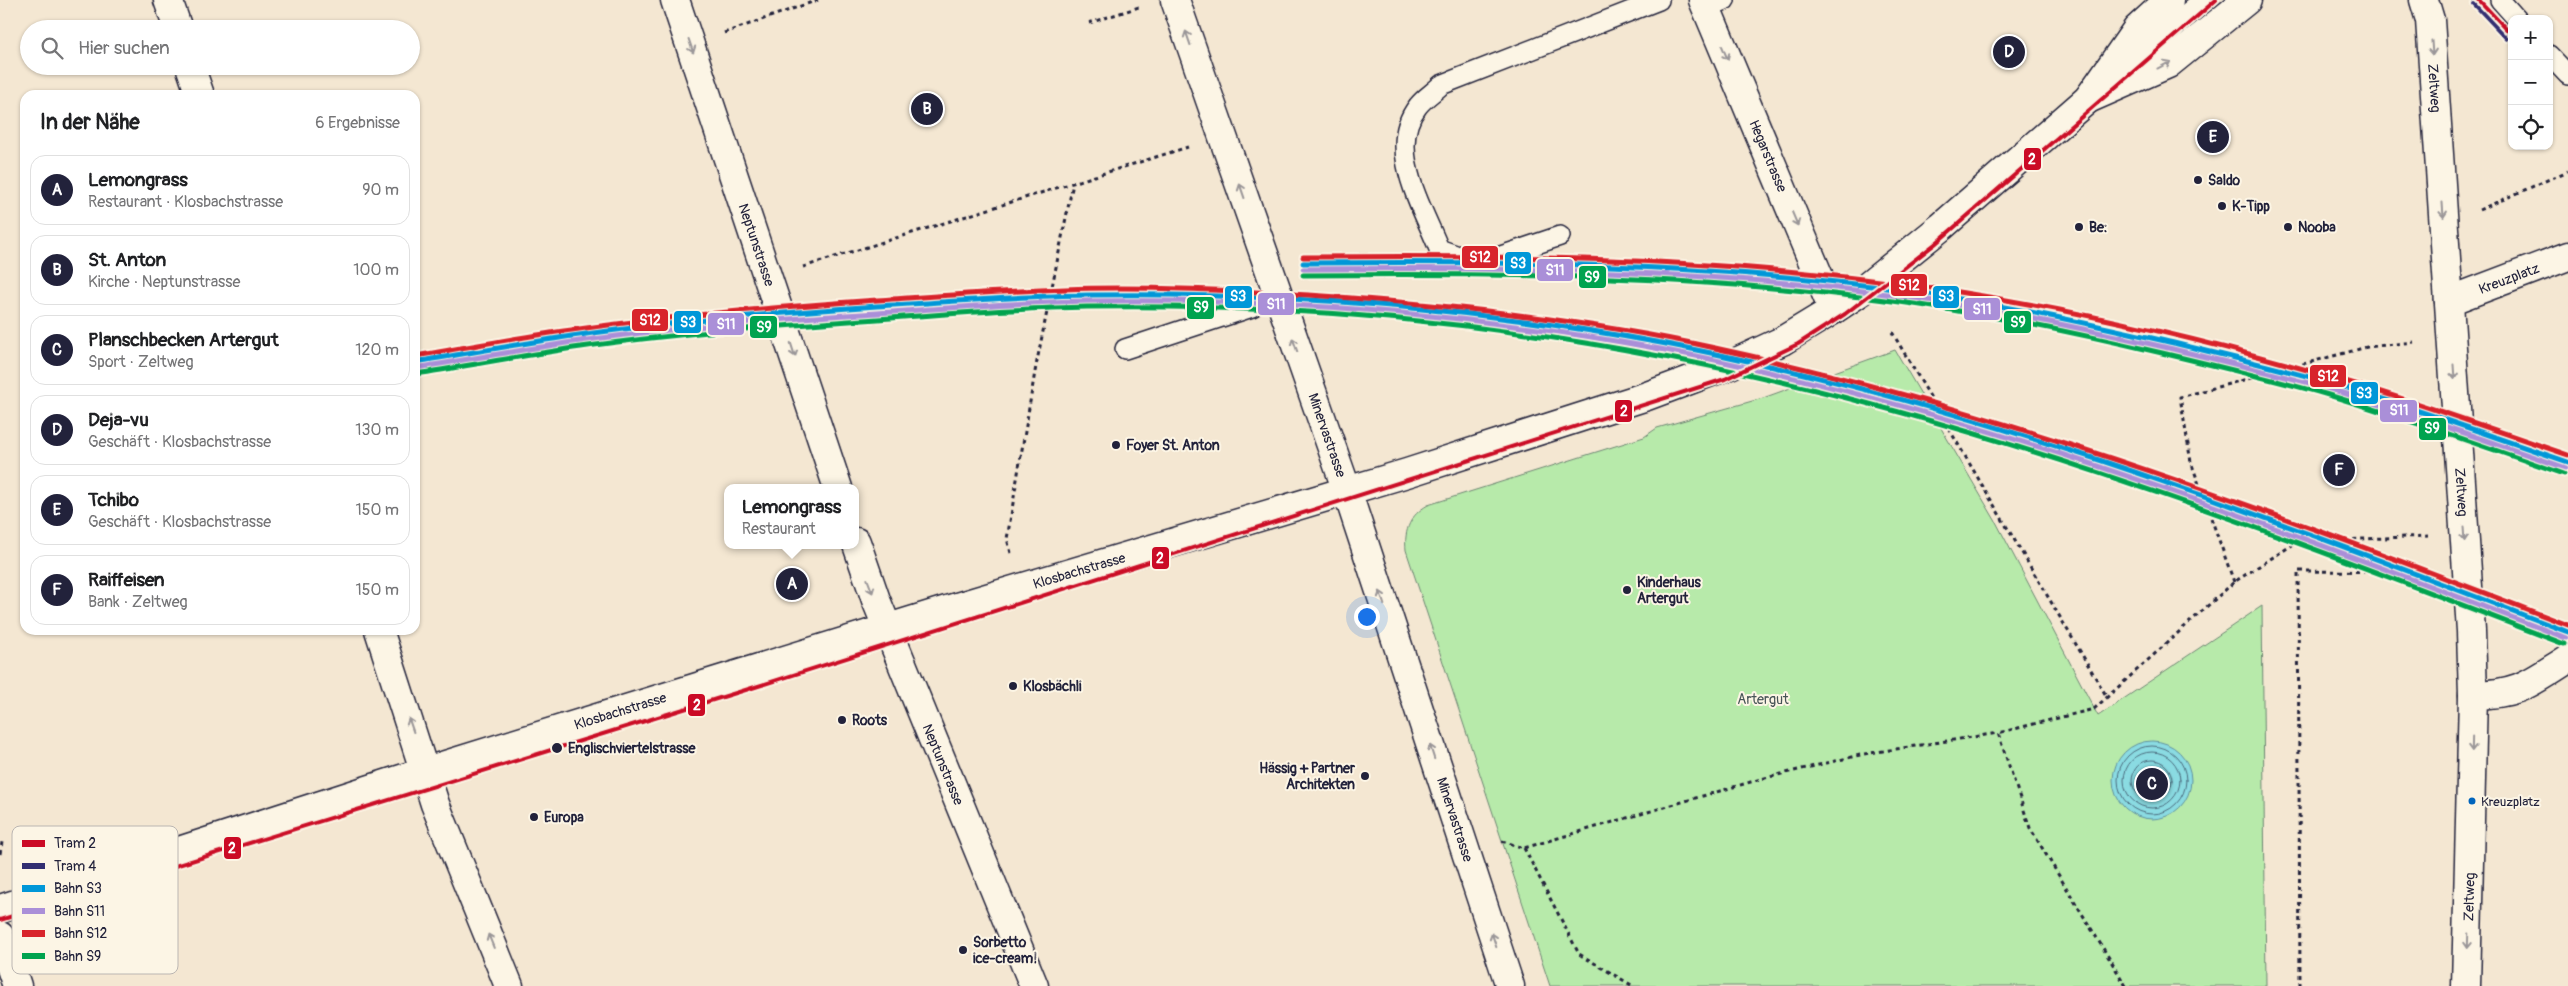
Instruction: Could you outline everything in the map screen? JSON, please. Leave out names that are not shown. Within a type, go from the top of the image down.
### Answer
[{"type":"street","points":[[168,0],[175,20]]},
{"type":"street","name":"Neptunstrasse","points":[[675,0],[837,484]]},
{"type":"street","name":"Minervastrasse","points":[[1175,0],[1347,491],[1510,986]]},
{"type":"street","name":"Klosbachstrasse","points":[[178,852],[887,628],[1347,491],[1686,382],[1782,341],[1863,290],[1934,232],[2088,99],[2137,29],[2169,0]]},
{"type":"street","name":"Klosbachstrasse","points":[[2088,99],[2168,64],[2247,0]]},
{"type":"street","name":"Zeltweg","points":[[2424,0],[2430,20],[2473,695],[2466,986]]},
{"type":"street","name":"Hegarstrasse","points":[[1711,3],[1833,310]]},
{"type":"street","points":[[193,75],[198,90]]},
{"type":"street","name":"Kreuzplatz","points":[[2449,301],[2568,256]]},
{"type":"street","name":"Neptunstrasse","points":[[859,549],[887,628],[1034,986]]},
{"type":"street","points":[[381,635],[435,804],[509,986]]},
{"type":"street","points":[[2473,695],[2500,694],[2523,688],[2568,659]]},
{"type":"street","name":"Klosbachstrasse","points":[[0,909],[12,905]]},
{"type":"street","points":[[0,936],[12,971]]},
{"type":"street","points":[[13,974],[17,986]]},
{"type":"lane","points":[[1560,236],[1495,258],[1467,259],[1439,249],[1406,165],[1405,136],[1417,107],[1441,85],[1659,0]]},
{"type":"lane","points":[[2088,99],[2202,0]]},
{"type":"lane","points":[[2500,0],[2513,15]]},
{"type":"lane","points":[[2553,59],[2568,75]]},
{"type":"lane","points":[[1124,349],[1252,307]]},
{"type":"path","points":[[716,36],[818,0]]},
{"type":"path","points":[[1089,23],[1148,4]]},
{"type":"path","points":[[796,269],[1196,144]]},
{"type":"path","points":[[2474,212],[2568,171]]},
{"type":"path","points":[[1011,554],[1007,539],[1009,526],[1036,366],[1073,183]]},
{"type":"path","points":[[1892,332],[2107,697]]},
{"type":"path","points":[[2234,582],[2191,462],[2180,396],[2367,347],[2420,342]]},
{"type":"path","points":[[1494,841],[1503,841],[1524,848],[1761,779],[1864,754],[1998,733],[2094,709],[2234,582],[2297,542],[2433,536]]},
{"type":"path","points":[[2300,986],[2298,571],[2436,572]]},
{"type":"path","points":[[1998,733],[2030,828],[2126,986]]},
{"type":"path","points":[[0,854],[2,842]]},
{"type":"path","points":[[1524,848],[1579,954],[1633,986]]},
{"type":"green space","name":"Artergut","points":[[1895,350],[1995,520],[2098,716],[2262,606],[2266,986],[1550,986],[1406,550],[1407,530],[1413,518],[1428,505],[1644,437],[1657,428],[1763,398]]},
{"type":"water","points":[[2152,741],[2167,744],[2184,758],[2188,765],[2191,780],[2188,795],[2174,812],[2167,816],[2152,819],[2137,816],[2120,802],[2116,795],[2113,780],[2116,765],[2130,748],[2137,744]]},
{"type":"tram line","name":"2","points":[[178,865],[752,688],[1725,379],[1798,344],[1845,314],[1935,244],[2216,0]]},
{"type":"tram line","name":"2","points":[[2479,0],[2508,31]]},
{"type":"tram line","name":"4","points":[[2474,4],[2507,39]]},
{"type":"tram line","name":"2","points":[[0,920],[12,916]]},
{"type":"rail line","name":"S12","points":[[1303,257],[1519,257],[1663,262],[1807,273],[1935,289],[2105,319],[2218,346],[2388,394],[2568,455]]},
{"type":"rail line","name":"S3","points":[[1303,263],[1519,263],[1663,268],[1807,279],[1951,297],[2129,333],[2308,376],[2568,462]]},
{"type":"rail line","name":"S11","points":[[1303,269],[1519,269],[1663,274],[1806,285],[1950,303],[2128,339],[2307,382],[2566,468]]},
{"type":"rail line","name":"S9","points":[[1303,275],[1519,275],[1663,280],[1806,291],[1949,309],[2091,337],[2305,388],[2564,474]]},
{"type":"rail line","name":"S12","points":[[420,355],[558,332],[690,316],[840,303],[1041,290],[1095,288],[1187,289],[1309,295],[1513,314],[1614,329],[1715,348],[1933,403],[2040,435],[2253,507],[2568,625]]},
{"type":"rail line","name":"S3","points":[[420,361],[579,335],[690,322],[982,299],[1087,295],[1231,296],[1303,300],[1375,305],[1519,320],[1661,343],[1777,368],[1893,397],[2120,467],[2233,506],[2568,632]]},
{"type":"rail line","name":"S11","points":[[420,367],[580,341],[691,328],[803,318],[1061,302],[1231,302],[1375,311],[1518,326],[1660,349],[1776,374],[1892,403],[2119,473],[2232,512],[2566,638]]},
{"type":"rail line","name":"S9","points":[[420,374],[581,347],[692,334],[956,313],[1087,307],[1231,308],[1303,312],[1446,324],[1518,333],[1589,343],[1775,380],[1891,410],[2005,443],[2118,479],[2342,559],[2564,644]]},
{"type":"place","name":"Deja-vu","points":[[2009,52]]},
{"type":"place","name":"St. Anton","points":[[927,109]]},
{"type":"place","name":"Tchibo","points":[[2213,137]]},
{"type":"place","name":"Saldo","points":[[2198,180]]},
{"type":"place","name":"K-Tipp","points":[[2222,206]]},
{"type":"place","name":"Be:","points":[[2079,227]]},
{"type":"place","name":"Nooba","points":[[2288,227]]},
{"type":"place","name":"Foyer St. Anton","points":[[1116,445]]},
{"type":"place","name":"Raiffeisen","points":[[2339,470]]},
{"type":"place","name":"Lemongrass","points":[[792,584]]},
{"type":"place","name":"Kinderhaus Artergut","points":[[1627,590]]},
{"type":"place","name":"Klosbächli","points":[[1013,686]]},
{"type":"place","name":"Roots","points":[[842,720]]},
{"type":"place","name":"Englischviertelstrasse","points":[[557,748]]},
{"type":"place","name":"Hässig + Partner Architekten","points":[[1365,776]]},
{"type":"place","name":"Planschbecken Artergut","points":[[2152,784]]},
{"type":"place","name":"Kreuzplatz","points":[[2472,801]]},
{"type":"place","name":"Europa","points":[[534,817]]},
{"type":"place","name":"Sorbetto ice-cream!","points":[[963,950]]}]
